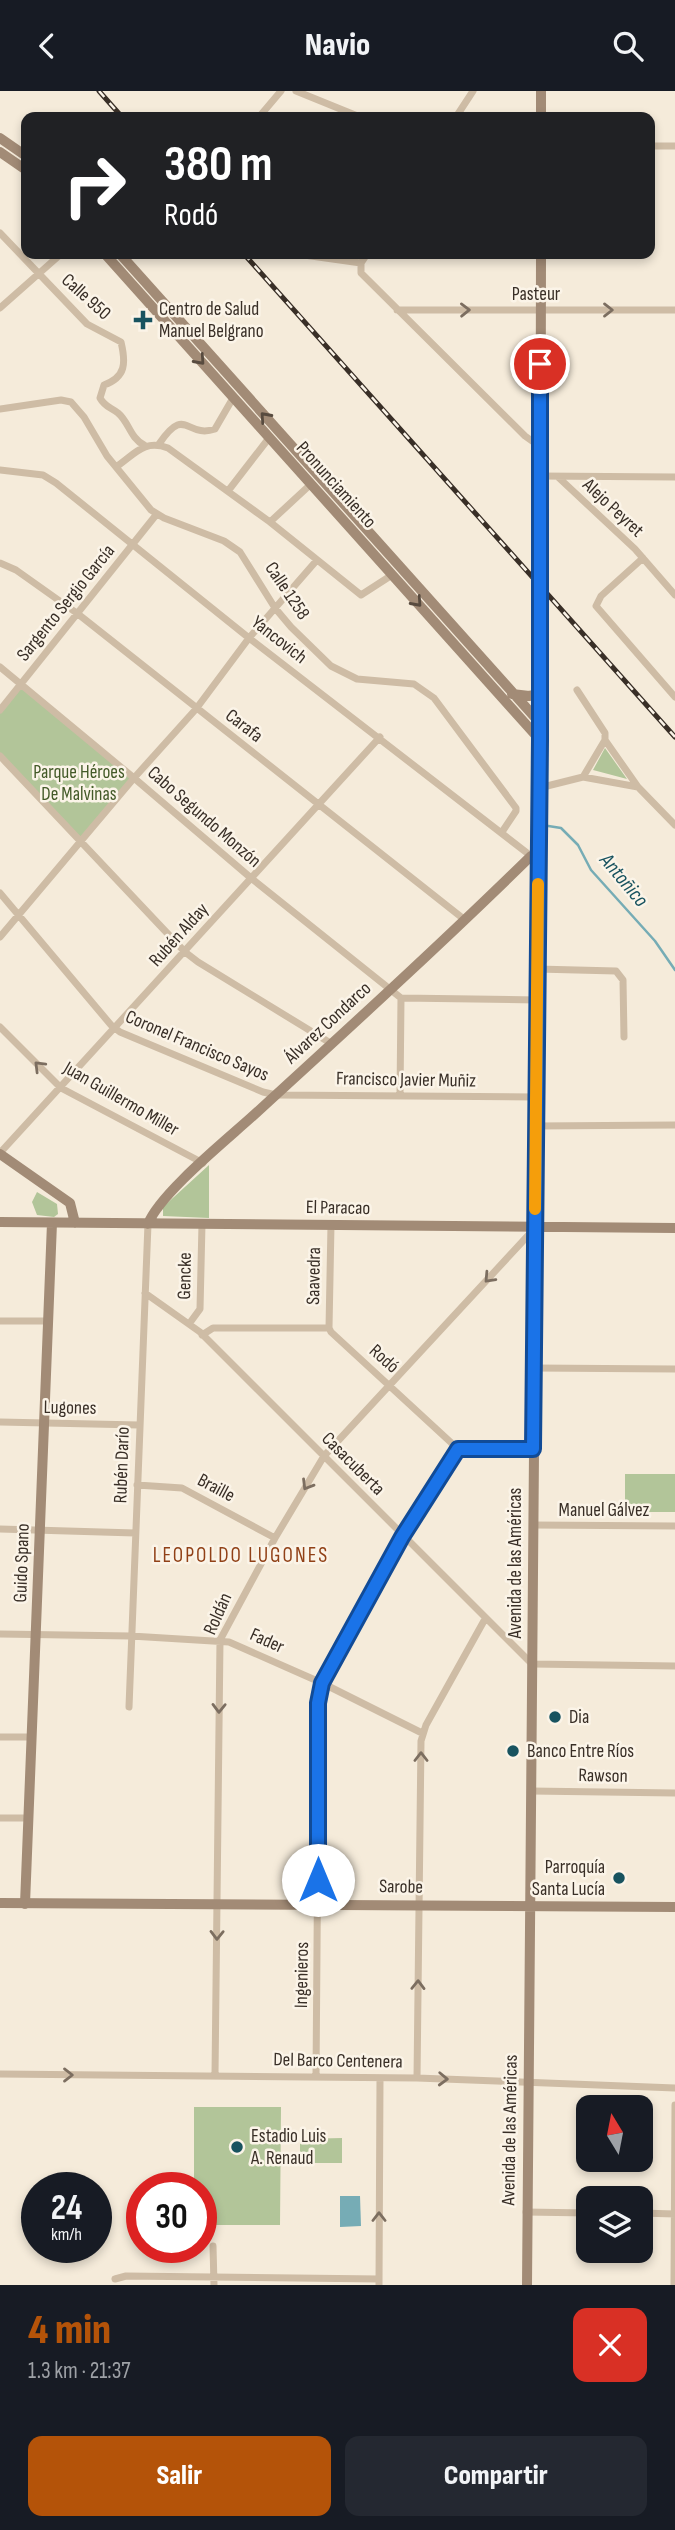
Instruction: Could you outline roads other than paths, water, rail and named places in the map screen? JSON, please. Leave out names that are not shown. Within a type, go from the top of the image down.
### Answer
[{"type":"main road","points":[[541,91],[541,112]]},
{"type":"main road","points":[[0,138],[21,153]]},
{"type":"main road","points":[[2,156],[21,167]]},
{"type":"main road","name":"Pronunciamiento","points":[[109,259],[540,740]]},
{"type":"main road","name":"Pronunciamiento","points":[[124,259],[540,723]]},
{"type":"main road","name":"Avenida de las Américas","points":[[527,2285],[537,1000],[535,855],[540,740],[541,259]]},
{"type":"main road","points":[[512,694],[539,694]]},
{"type":"main road","name":"Álvarez Condarco","points":[[148,1224],[158,1206],[202,1163],[535,855]]},
{"type":"main road","points":[[0,1153],[70,1203],[75,1223]]},
{"type":"main road","name":"El Paracao","points":[[0,1222],[675,1228]]},
{"type":"main road","name":"Guido Spano","points":[[25,1904],[52,1223]]},
{"type":"main road","name":"Sarobe","points":[[0,1903],[675,1907]]},
{"type":"street","points":[[263,112],[281,91]]},
{"type":"street","points":[[296,91],[347,112]]},
{"type":"street","points":[[459,112],[473,91]]},
{"type":"street","points":[[655,146],[675,146]]},
{"type":"street","name":"Calle 950","points":[[0,233],[21,256]]},
{"type":"street","name":"Calle 950","points":[[24,259],[88,324],[121,342],[123,369],[120,376],[104,385],[100,398],[107,408],[121,417],[135,439],[144,445]]},
{"type":"street","points":[[0,308],[55,259]]},
{"type":"street","points":[[333,259],[361,263]]},
{"type":"street","points":[[364,259],[361,273],[525,436],[539,446]]},
{"type":"street","name":"Pasteur","points":[[397,310],[675,310]]},
{"type":"street","points":[[159,445],[171,427],[176,425],[215,429],[233,398]]},
{"type":"street","name":"Calle 1258","points":[[0,409],[61,400],[71,403],[84,417],[116,467],[156,515],[232,545],[246,557],[275,608],[318,656],[342,673],[357,679],[414,684],[434,698],[516,808],[502,832]]},
{"type":"street","points":[[228,491],[269,438]]},
{"type":"street","points":[[116,467],[144,445],[168,448],[270,522],[361,595],[392,575]]},
{"type":"street","name":"Yancovich","points":[[0,470],[49,478],[134,543],[249,638],[535,855]]},
{"type":"street","points":[[539,476],[675,477]]},
{"type":"street","name":"Alejo Peyret","points":[[558,477],[643,558],[675,595]]},
{"type":"street","points":[[270,522],[311,484]]},
{"type":"street","name":"Sargento Sergio García","points":[[0,711],[156,515]]},
{"type":"street","points":[[643,558],[601,596],[596,606],[675,697]]},
{"type":"street","points":[[0,937],[196,709],[249,638],[317,560]]},
{"type":"street","name":"Carafa","points":[[0,563],[16,570],[78,614],[465,920]]},
{"type":"street","name":"Cabo Segundo Monzón","points":[[0,667],[251,879],[401,998]]},
{"type":"street","points":[[577,690],[605,733],[605,740],[583,776]]},
{"type":"street","name":"Rubén Alday","points":[[0,1153],[380,737]]},
{"type":"street","points":[[605,740],[638,787],[675,825]]},
{"type":"street","points":[[0,757],[185,952],[332,1044]]},
{"type":"street","points":[[539,788],[583,776],[638,787]]},
{"type":"street","name":"Coronel Francisco Sayos","points":[[0,893],[115,1029],[263,1092],[276,1095]]},
{"type":"street","points":[[537,969],[616,971],[620,974],[623,980],[624,1037]]},
{"type":"street","points":[[400,1096],[401,998],[537,1000]]},
{"type":"street","name":"Juan Guillermo Miller","points":[[0,1027],[61,1088],[202,1163]]},
{"type":"street","name":"Francisco Javier Muñiz","points":[[276,1095],[536,1097]]},
{"type":"street","points":[[536,1126],[675,1125]]},
{"type":"street","name":"Rubén Darío","points":[[129,1707],[148,1224]]},
{"type":"street","name":"Gencke","points":[[189,1324],[200,1309],[202,1224]]},
{"type":"street","name":"Saavedra","points":[[329,1328],[331,1225]]},
{"type":"street","name":"Roldán","points":[[215,2075],[220,1640],[275,1538],[324,1457],[535,1228]]},
{"type":"street","name":"Casacuberta","points":[[145,1293],[202,1335],[532,1664]]},
{"type":"street","points":[[0,1321],[48,1321]]},
{"type":"street","points":[[202,1335],[213,1328],[329,1328]]},
{"type":"street","name":"Rodó","points":[[329,1328],[458,1449]]},
{"type":"street","points":[[534,1367],[675,1369]]},
{"type":"street","name":"Lugones","points":[[0,1422],[139,1425]]},
{"type":"street","points":[[458,1449],[533,1449]]},
{"type":"street","name":"Ingenieros","points":[[316,2077],[318,1703],[322,1683],[402,1537],[458,1449]]},
{"type":"street","name":"Braille","points":[[137,1485],[182,1488],[275,1538]]},
{"type":"street","name":"Manuel Gálvez","points":[[533,1525],[675,1526]]},
{"type":"street","points":[[0,1529],[135,1533]]},
{"type":"street","points":[[417,2078],[422,1733],[485,1619]]},
{"type":"street","name":"Fader","points":[[0,1634],[131,1636],[229,1642],[322,1683],[422,1733]]},
{"type":"street","points":[[532,1664],[675,1666]]},
{"type":"street","points":[[0,1737],[31,1737]]},
{"type":"street","name":"Rawson","points":[[531,1791],[675,1793]]},
{"type":"street","points":[[0,1818],[29,1818]]},
{"type":"street","name":"Del Barco Centenera","points":[[0,2074],[417,2078],[675,2088]]},
{"type":"street","points":[[115,2279],[126,2276],[214,2281],[379,2282],[380,2078]]},
{"type":"street","points":[[674,2285],[675,2105]]},
{"type":"street","points":[[526,2212],[576,2213]]},
{"type":"street","points":[[653,2213],[674,2214]]},
{"type":"street","points":[[213,2263],[214,2281]]},
{"type":"water","points":[[340,2196],[360,2196],[361,2226],[340,2227]]},
{"type":"waterway","name":"Antoñico","points":[[542,825],[561,828],[578,845],[591,870],[655,941],[675,970]]},
{"type":"railway","points":[[99,91],[118,112]]},
{"type":"railway","points":[[248,259],[675,737]]},
{"type":"place","name":"Centro de Salud Manuel Belgrano","points":[[143,320]]},
{"type":"place","name":"Dia","points":[[555,1717]]},
{"type":"place","name":"Banco Entre Ríos","points":[[513,1751]]},
{"type":"place","name":"Parroquía Santa Lucía","points":[[619,1878]]},
{"type":"place","name":"Estadio Luis A. Renaud","points":[[237,2147]]},
{"type":"district","name":"LEOPOLDO LUGONES","points":[[241,1555]]},
{"type":"park label","name":"Parque Héroes De Malvinas","points":[[79,783]]}]
